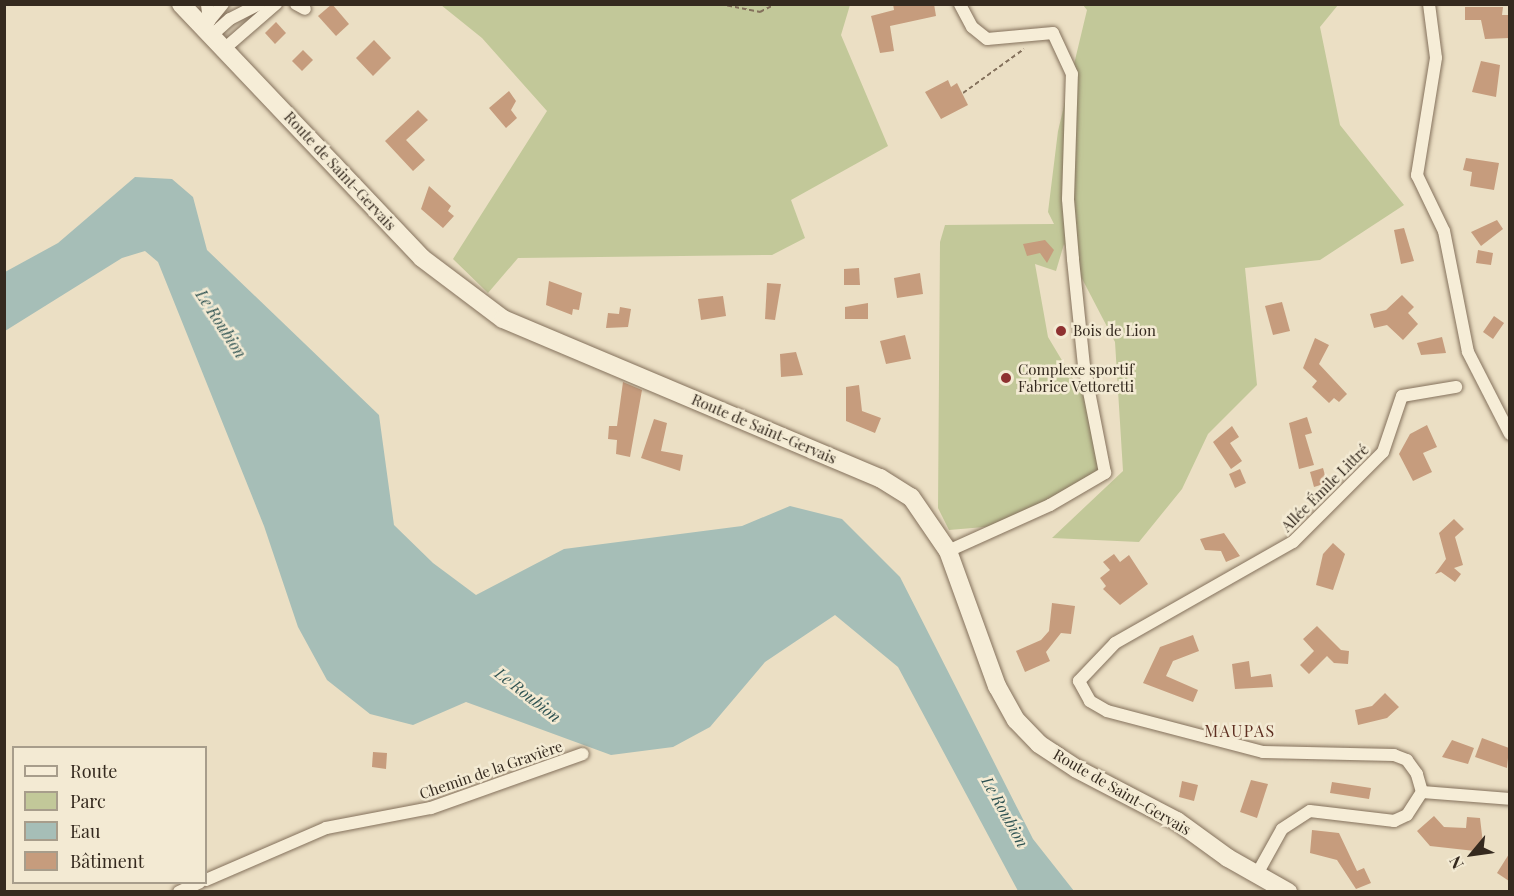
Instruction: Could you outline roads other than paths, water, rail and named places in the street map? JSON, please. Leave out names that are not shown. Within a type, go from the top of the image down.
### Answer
[{"type":"street","name":"Route de Saint-Gervais","points":[[181,4],[208,28],[224,49],[422,258],[503,319],[880,478],[911,497],[948,551],[997,686],[1016,720],[1039,744],[1077,769],[1177,821],[1257,874],[1288,891]]},
{"type":"street","points":[[207,4],[208,28]]},
{"type":"street","points":[[208,28],[223,4]]},
{"type":"street","points":[[208,28],[260,4]]},
{"type":"street","points":[[224,49],[276,4]]},
{"type":"street","points":[[948,551],[1050,505],[1105,472],[1084,366],[1072,259],[1068,199],[1071,74],[1061,45],[1053,33],[1044,31],[987,39],[972,27],[960,4]]},
{"type":"street","points":[[1429,4],[1436,58],[1417,175],[1444,231],[1468,352],[1509,434]]},
{"type":"street","name":"Allée Émile Littré","points":[[1422,792],[1407,760],[1394,755],[1263,752],[1107,711],[1090,701],[1079,681],[1115,643],[1293,542],[1383,452],[1402,396],[1456,387]]},
{"type":"street","name":"Chemin de la Gravière","points":[[207,880],[326,828],[431,808],[583,754]]},
{"type":"street","points":[[1257,874],[1289,821],[1310,811],[1394,821],[1415,807],[1422,792],[1509,799]]},
{"type":"street","points":[[179,891],[195,884]]},
{"type":"water","name":"Le Roubion","points":[[135,177],[172,179],[193,197],[207,250],[379,415],[394,525],[433,563],[476,595],[564,549],[742,526],[790,506],[842,519],[900,577],[1033,839],[1074,891],[1018,891],[898,667],[835,615],[765,662],[710,727],[673,747],[611,755],[466,702],[413,725],[370,714],[327,680],[298,627],[264,526],[158,262],[145,251],[122,258],[5,331],[5,272],[58,243]]},
{"type":"place","name":"Bois de Lion","points":[[1061,331]]},
{"type":"place","name":"Complexe sportif Fabrice Vettoretti","points":[[1006,378]]},
{"type":"district","name":"MAUPAS","points":[[1240,731]]}]
